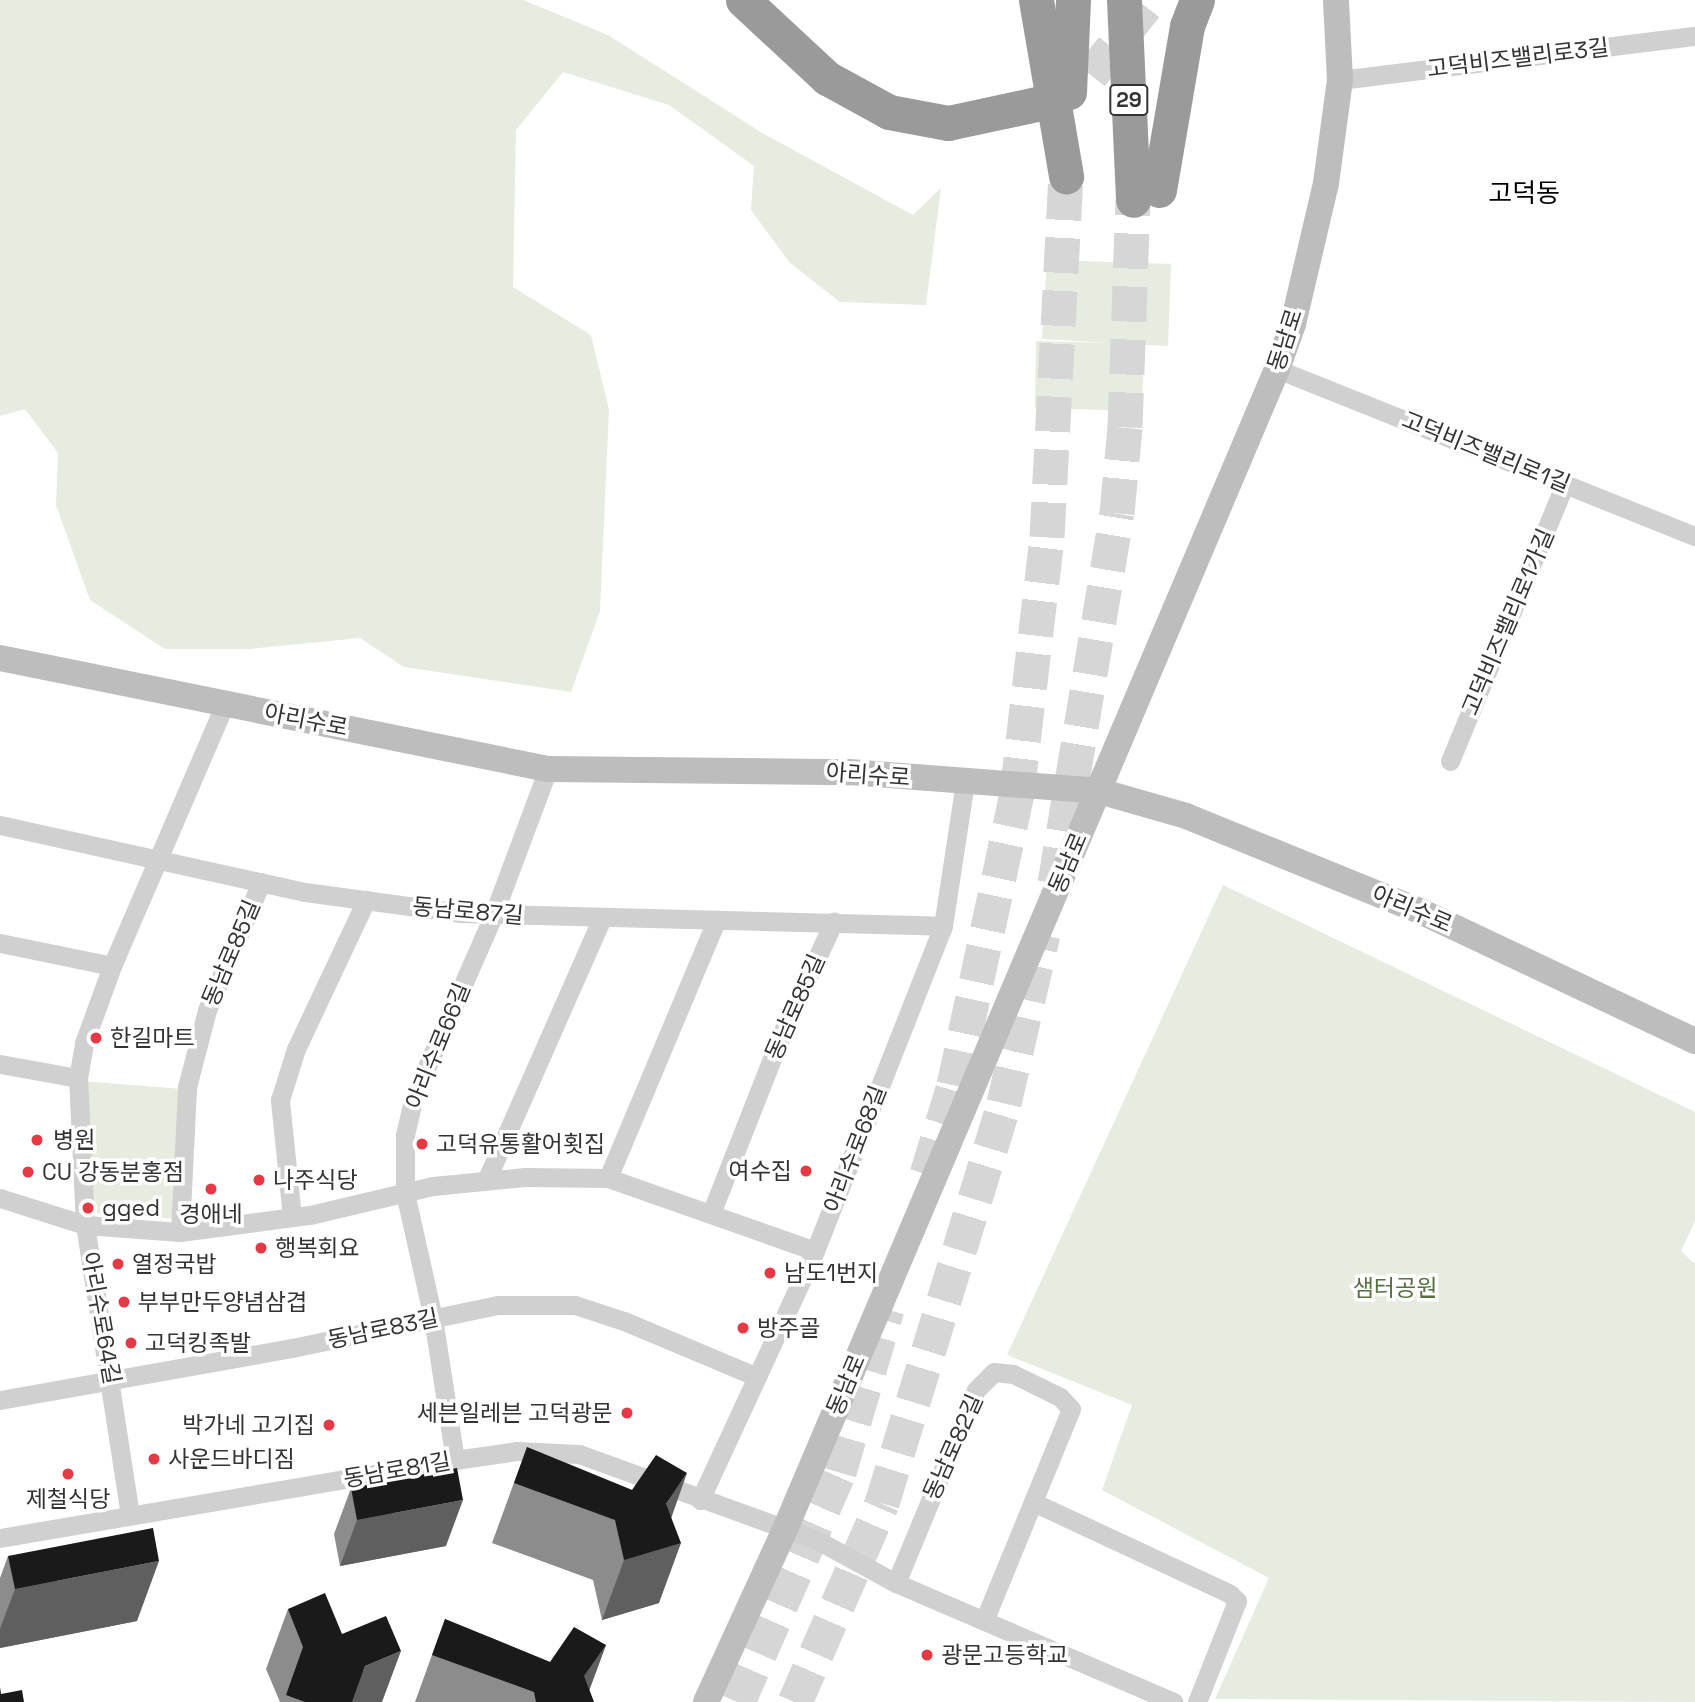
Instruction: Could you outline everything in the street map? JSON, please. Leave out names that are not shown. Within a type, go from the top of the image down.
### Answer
[{"type":"highway","points":[[743,0],[827,78],[889,112],[947,122],[1037,104]]},
{"type":"highway","points":[[1037,0],[1066,176],[1073,0]]},
{"type":"highway","name":"29","points":[[1124,0],[1146,195],[1187,26],[1197,0]]},
{"type":"main road","name":"동남로","points":[[706,1702],[786,1527],[1277,369],[1293,324],[1326,183],[1340,80],[1336,0]]},
{"type":"main road","name":"아리수로","points":[[0,658],[548,769],[849,772],[965,783],[1099,791],[1186,816],[1420,911],[1695,1041]]},
{"type":"street","name":"고덕비즈밸리로3길","points":[[1340,80],[1695,36]]},
{"type":"street","name":"고덕비즈밸리로1길","points":[[1277,369],[1695,536]]},
{"type":"street","name":"고덕비즈밸리로1가길","points":[[1450,761],[1566,484]]},
{"type":"street","name":"아리수로64길","points":[[130,1515],[113,1381],[85,1225],[78,1078],[84,1043],[112,967],[225,704]]},
{"type":"street","name":"아리수로66길","points":[[455,1460],[433,1318],[405,1193],[405,1135],[414,1096],[493,916],[548,769]]},
{"type":"street","name":"아리수로68길","points":[[700,1500],[815,1251],[943,926],[965,783]]},
{"type":"street","name":"동남로87길","points":[[0,825],[261,882],[366,900],[493,916],[834,921],[943,926]]},
{"type":"street","name":"동남로85길","points":[[180,1232],[187,1087],[207,1010],[261,882]]},
{"type":"street","points":[[292,1217],[280,1100],[296,1049],[366,900]]},
{"type":"street","points":[[486,1181],[602,918]]},
{"type":"street","points":[[608,1178],[716,921]]},
{"type":"street","name":"동남로85길","points":[[712,1211],[782,1033],[834,921]]},
{"type":"street","points":[[0,943],[112,967]]},
{"type":"street","points":[[0,1064],[78,1078]]},
{"type":"street","points":[[0,1198],[85,1225],[180,1232],[292,1217],[405,1193],[486,1181],[608,1178],[712,1211],[815,1251]]},
{"type":"street","name":"동남로83길","points":[[0,1400],[113,1381],[498,1305],[575,1305],[624,1321],[757,1377]]},
{"type":"street","name":"동남로82길","points":[[895,1583],[976,1390],[994,1372],[1013,1374],[1060,1397],[1071,1409],[984,1621]]},
{"type":"street","name":"동남로81길","points":[[0,1538],[517,1451],[579,1454],[700,1500],[786,1527]]},
{"type":"street","points":[[1033,1502],[1230,1594],[1237,1601],[1197,1702]]},
{"type":"street","points":[[786,1527],[895,1583],[1174,1702]]},
{"type":"green space","points":[[0,0],[523,0],[608,35],[764,134],[913,215],[941,188],[926,305],[840,302],[790,263],[751,210],[754,166],[669,105],[563,72],[516,130],[513,287],[591,335],[609,410],[600,611],[571,692],[404,667],[360,638],[250,649],[165,649],[90,600],[56,505],[58,453],[25,409],[0,416]]},
{"type":"green space","points":[[1047,260],[1171,264],[1168,346],[1144,345],[1142,411],[1035,408],[1036,341],[1112,343],[1042,339]]},
{"type":"green space","name":"샘터공원","points":[[1223,885],[1695,1112],[1695,1221],[1681,1251],[1695,1264],[1695,1702],[1215,1699],[1269,1578],[1102,1490],[1132,1405],[1007,1355]]},
{"type":"green space","points":[[81,1081],[183,1089],[177,1219],[81,1212]]},
{"type":"building","points":[[527,1447],[632,1490],[656,1455],[687,1473],[666,1504],[681,1543],[624,1560],[615,1520],[514,1483]]},
{"type":"building","points":[[457,1468],[463,1500],[357,1520],[351,1488]]},
{"type":"building","points":[[153,1528],[159,1561],[15,1589],[8,1556]]},
{"type":"building","points":[[325,1593],[342,1634],[386,1616],[401,1651],[365,1666],[352,1702],[305,1702],[286,1695],[303,1647],[288,1609]]},
{"type":"building","points":[[445,1619],[550,1662],[574,1627],[606,1645],[584,1676],[594,1702],[536,1702],[534,1692],[432,1655]]},
{"type":"building","points":[[0,1687],[1,1694],[22,1690],[24,1702],[0,1702]]},
{"type":"tunnel","points":[[1046,99],[1091,75],[1150,0]]},
{"type":"tunnel","points":[[927,1174],[954,1085],[1017,793],[1047,537],[1066,176]]},
{"type":"tunnel","points":[[1055,883],[1117,513],[1125,427],[1133,200]]},
{"type":"tunnel","points":[[795,1702],[882,1503],[1004,1103],[1043,934]]},
{"type":"tunnel","points":[[738,1702],[839,1472],[887,1309]]},
{"type":"place","name":"한길마트","points":[[96,1038]]},
{"type":"place","name":"병원","points":[[37,1140]]},
{"type":"place","name":"고덕유통활어횟집","points":[[422,1144]]},
{"type":"place","name":"여수집","points":[[806,1171]]},
{"type":"place","name":"CU 강동분홍점","points":[[28,1172]]},
{"type":"place","name":"나주식당","points":[[259,1180]]},
{"type":"place","name":"경애네","points":[[211,1189]]},
{"type":"place","name":"gged","points":[[88,1208]]},
{"type":"place","name":"행복회요","points":[[261,1248]]},
{"type":"place","name":"열정국밥","points":[[118,1264]]},
{"type":"place","name":"남도1번지","points":[[770,1273]]},
{"type":"place","name":"부부만두양념삼겹","points":[[124,1302]]},
{"type":"place","name":"방주골","points":[[743,1328]]},
{"type":"place","name":"고덕킹족발","points":[[131,1343]]},
{"type":"place","name":"세븐일레븐 고덕광문","points":[[627,1413]]},
{"type":"place","name":"박가네 고기집","points":[[329,1425]]},
{"type":"place","name":"사운드바디짐","points":[[154,1459]]},
{"type":"place","name":"제철식당","points":[[68,1474]]},
{"type":"place","name":"광문고등학교","points":[[927,1655]]},
{"type":"district","name":"고덕동","points":[[1524,194]]}]
